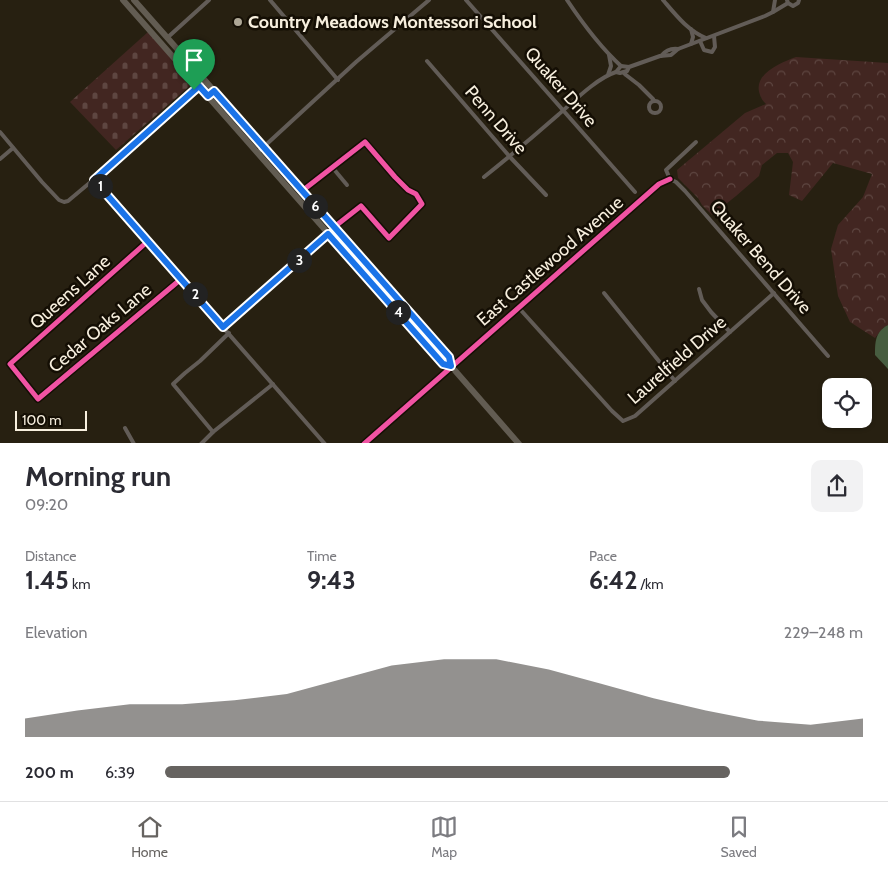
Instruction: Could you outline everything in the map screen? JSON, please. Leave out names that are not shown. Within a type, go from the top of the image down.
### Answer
[{"type":"main road","points":[[124,0],[443,364],[451,366]]},
{"type":"main road","points":[[134,0],[449,357],[451,366],[518,443]]},
{"type":"main road","points":[[208,96],[214,91]]},
{"type":"street","points":[[161,43],[209,0]]},
{"type":"street","points":[[270,0],[338,80]]},
{"type":"street","points":[[257,152],[356,62],[429,0]]},
{"type":"street","name":"Quaker Drive","points":[[466,0],[635,192]]},
{"type":"street","points":[[567,0],[584,25],[610,56],[621,66],[629,67],[660,56],[671,55],[678,49],[765,16],[787,2],[790,5],[796,5],[799,0]]},
{"type":"street","points":[[663,0],[691,29],[698,35],[706,38]]},
{"type":"street","points":[[773,12],[775,2]]},
{"type":"street","points":[[691,29],[691,44]]},
{"type":"street","points":[[700,41],[704,50],[712,52],[716,47],[714,36]]},
{"type":"street","points":[[608,75],[611,66],[610,56]]},
{"type":"street","name":"Penn Drive","points":[[427,61],[510,157],[546,195]]},
{"type":"street","points":[[616,72],[621,66]]},
{"type":"street","points":[[484,178],[563,110],[608,75],[627,71],[629,67]]},
{"type":"street","points":[[624,72],[654,101]]},
{"type":"street","points":[[0,132],[42,182],[60,200],[68,201],[205,80]]},
{"type":"street","points":[[223,327],[361,206],[389,238],[422,204],[416,194],[408,190],[395,177],[365,142],[302,191]]},
{"type":"street","points":[[670,180],[666,170],[696,142]]},
{"type":"street","points":[[0,159],[13,148]]},
{"type":"street","points":[[332,167],[347,185]]},
{"type":"street","points":[[94,180],[324,443]]},
{"type":"street","name":"Quaker Bend Drive","points":[[670,180],[676,182],[685,190],[828,356]]},
{"type":"street","name":"East Castlewood Avenue","points":[[451,366],[659,184],[670,180]]},
{"type":"street","name":"Queens Lane","points":[[38,399],[10,364],[148,241]]},
{"type":"street","name":"Cedar Oaks Lane","points":[[38,399],[181,279]]},
{"type":"street","points":[[699,289],[702,300],[730,332]]},
{"type":"street","points":[[604,293],[675,381]]},
{"type":"street","name":"Laurelfield Drive","points":[[518,307],[606,405],[623,421],[635,416],[774,293]]},
{"type":"street","points":[[213,432],[173,384],[229,333]]},
{"type":"street","points":[[365,443],[451,366]]},
{"type":"street","points":[[201,443],[273,384]]},
{"type":"street","points":[[124,428],[133,443]]},
{"type":"green space","points":[[148,32],[193,83],[116,150],[70,102]]},
{"type":"green space","points":[[796,57],[888,63],[888,325],[875,338],[850,322],[838,296],[831,249],[838,225],[863,197],[872,174],[833,163],[802,201],[789,195],[793,162],[788,153],[777,153],[762,165],[759,176],[712,215],[678,178],[677,170],[745,113],[766,104],[761,98],[759,89],[763,76],[775,66]]},
{"type":"shaded area","points":[[888,325],[888,369],[875,355],[878,334]]},
{"type":"cycle path","points":[[223,327],[305,256],[338,224],[361,206],[389,238],[422,204],[416,194],[408,190],[395,177],[365,142],[302,191]]},
{"type":"cycle path","points":[[365,443],[659,184],[670,179]]},
{"type":"cycle path","points":[[148,241],[10,364],[38,399],[181,279]]},
{"type":"place","name":"Country Meadows Montessori School","points":[[238,22]]},
{"type":"route","points":[[199,86],[208,96],[214,91],[449,357],[451,366],[443,364],[328,234],[223,327],[94,180],[194,90],[199,86]]}]
